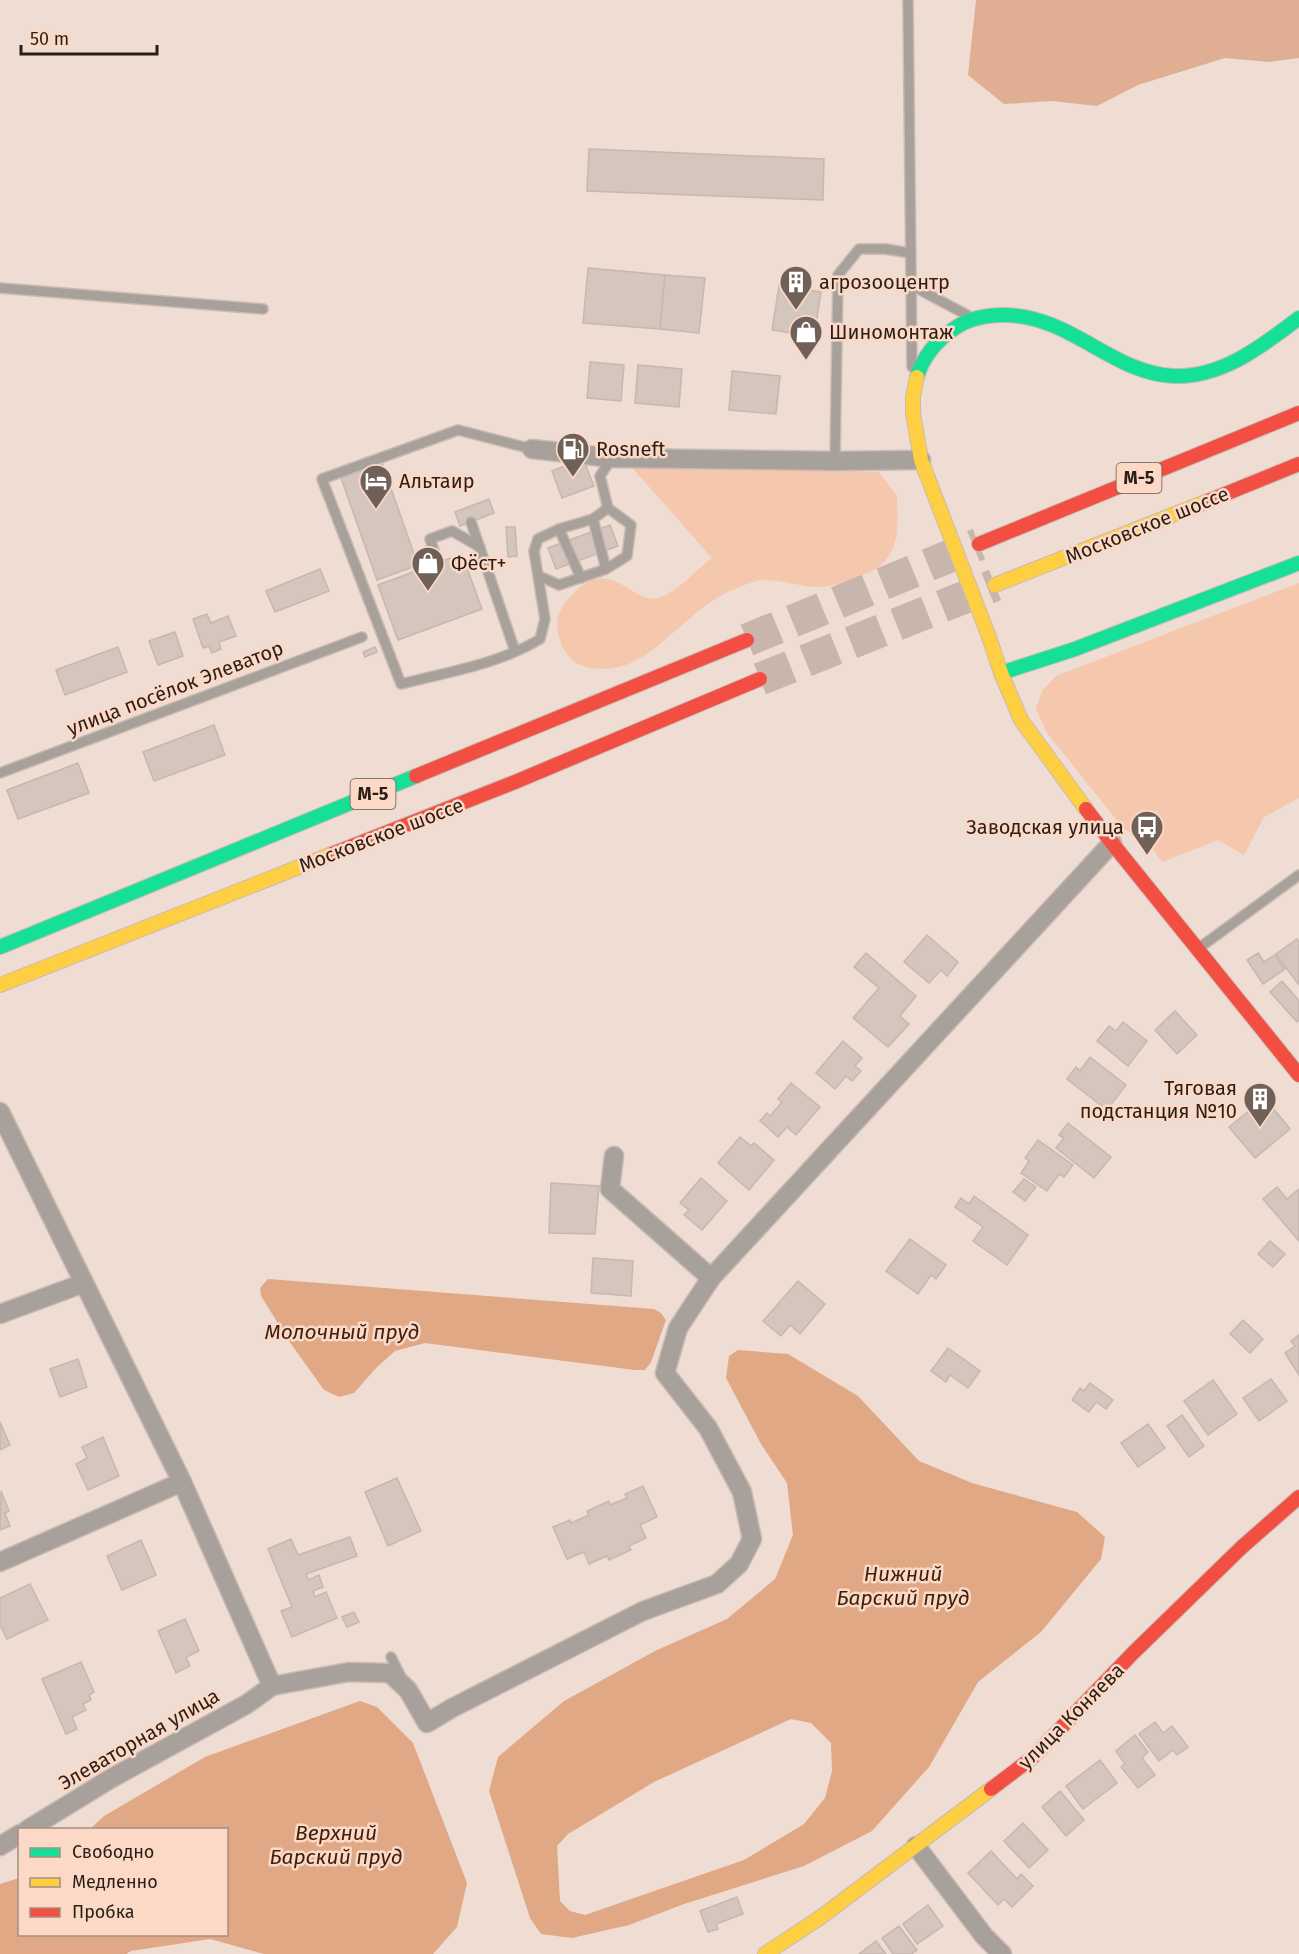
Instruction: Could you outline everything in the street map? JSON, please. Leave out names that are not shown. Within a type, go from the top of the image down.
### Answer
[{"type":"main road","points":[[1299,318],[1246,357],[1220,369],[1197,375],[1176,376],[1154,375],[1133,368],[1048,322],[1018,315],[990,315],[973,318],[952,328],[934,345],[922,362],[912,387],[914,435],[921,460],[989,637],[1000,672],[1021,720],[1112,843],[1299,1075]]},
{"type":"main road","name":"М-5","points":[[979,544],[1299,413]]},
{"type":"main road","name":"Московское шоссе","points":[[995,585],[1299,464]]},
{"type":"main road","points":[[1000,672],[1075,649],[1299,563]]},
{"type":"main road","name":"Московское шоссе","points":[[0,947],[747,640]]},
{"type":"main road","name":"Московское шоссе","points":[[0,985],[515,782],[760,679]]},
{"type":"main road","name":"улица Коняева","points":[[765,1954],[821,1917],[1032,1758],[1133,1653],[1216,1572],[1299,1497]]},
{"type":"street","points":[[532,449],[612,458],[921,460]]},
{"type":"street","points":[[0,1112],[182,1482],[272,1686],[349,1672],[390,1673],[408,1690],[427,1722],[643,1611],[717,1584],[739,1564],[752,1539],[742,1491],[708,1428],[665,1373],[678,1328],[711,1278],[1112,843]]},
{"type":"street","points":[[614,1156],[610,1189],[711,1278]]},
{"type":"street","points":[[0,1314],[84,1283]]},
{"type":"street","points":[[0,1562],[182,1482]]},
{"type":"street","name":"Элеваторная улица","points":[[30,1828],[110,1779],[247,1704],[272,1686]]},
{"type":"street","points":[[0,1846],[18,1835]]},
{"type":"street","points":[[916,1846],[984,1936],[1002,1954]]},
{"type":"lane","points":[[908,0],[912,387]]},
{"type":"lane","points":[[834,461],[838,275],[859,249],[886,249],[910,253]]},
{"type":"lane","points":[[911,285],[973,318]]},
{"type":"lane","points":[[0,288],[263,309]]},
{"type":"lane","points":[[532,449],[458,430],[322,479],[402,684],[499,658],[525,648],[540,639],[545,619],[534,551],[538,539],[559,529],[593,519],[608,508]]},
{"type":"lane","points":[[539,576],[559,585],[606,569],[627,556],[631,525],[608,508],[600,476],[612,458]]},
{"type":"lane","points":[[593,519],[606,569]]},
{"type":"lane","points":[[471,522],[515,651]]},
{"type":"lane","points":[[559,529],[581,578]]},
{"type":"lane","points":[[438,563],[430,539],[452,531],[480,547]]},
{"type":"lane","name":"улица посёлок Элеватор","points":[[0,773],[362,637]]},
{"type":"lane","points":[[1197,949],[1299,875]]},
{"type":"lane","points":[[654,1376],[678,1328]]},
{"type":"lane","points":[[391,1657],[408,1690]]},
{"type":"shaded area","points":[[976,0],[1299,0],[1299,58],[1269,62],[1225,58],[1138,85],[1097,106],[1052,101],[1004,104],[968,75]]},
{"type":"shaded area","points":[[628,463],[879,472],[897,496],[895,543],[886,560],[878,567],[858,577],[819,587],[772,580],[752,582],[730,591],[701,609],[644,656],[629,664],[605,669],[584,666],[575,662],[566,653],[560,642],[557,623],[561,609],[579,588],[591,580],[602,578],[612,580],[640,595],[658,598],[680,586],[712,558]]},
{"type":"shaded area","points":[[1299,583],[1299,798],[1264,817],[1244,855],[1218,840],[1162,862],[1150,845],[1123,828],[1047,733],[1036,709],[1042,691],[1056,676]]},
{"type":"water","name":"Молочный пруд","points":[[268,1279],[654,1309],[666,1320],[651,1362],[645,1370],[425,1343],[395,1351],[354,1393],[339,1397],[324,1390],[261,1296],[260,1288]]},
{"type":"water","name":"Нижний Барский пруд","points":[[738,1350],[788,1354],[858,1396],[919,1461],[972,1483],[1077,1512],[1105,1537],[1101,1559],[1041,1632],[978,1682],[929,1767],[872,1831],[804,1866],[684,1904],[629,1925],[572,1938],[541,1934],[530,1918],[489,1791],[498,1757],[564,1701],[655,1651],[727,1619],[775,1579],[793,1535],[787,1483],[761,1444],[726,1378],[729,1356]],"holes":[[[791,1719],[811,1723],[831,1743],[832,1771],[825,1798],[804,1824],[744,1860],[585,1915],[570,1911],[560,1901],[557,1846],[568,1834],[654,1782]]]},
{"type":"water","name":"Верхний Барский пруд","points":[[360,1701],[377,1707],[413,1743],[467,1883],[457,1927],[433,1954],[264,1954],[210,1939],[131,1951],[126,1954],[0,1954],[0,1884],[18,1878],[18,1936],[228,1936],[228,1828],[91,1828],[104,1816],[205,1757]]},
{"type":"building","points":[[589,149],[824,159],[823,200],[587,191]]},
{"type":"building","points":[[588,268],[665,275],[660,329],[583,323]]},
{"type":"building","points":[[665,275],[705,278],[699,333],[660,329]]},
{"type":"building","name":"агрозооцентр","points":[[779,286],[821,292],[814,337],[772,330]]},
{"type":"building","points":[[590,362],[624,365],[621,401],[587,398]]},
{"type":"building","points":[[638,365],[682,369],[679,407],[635,403]]},
{"type":"building","points":[[732,371],[780,376],[776,414],[729,410]]},
{"type":"building","name":"Rosneft","points":[[583,459],[594,486],[562,498],[552,471]]},
{"type":"building","name":"Альтаир","points":[[382,463],[418,565],[377,580],[341,478]]},
{"type":"building","points":[[489,499],[494,513],[460,526],[455,512]]},
{"type":"building","points":[[610,525],[618,546],[556,569],[548,548]]},
{"type":"building","points":[[506,527],[515,527],[517,556],[508,557]]},
{"type":"building","name":"Фёст+","points":[[462,554],[482,609],[398,640],[378,585]]},
{"type":"building","points":[[320,569],[329,591],[275,612],[266,591]]},
{"type":"building","points":[[207,614],[211,623],[228,616],[236,636],[219,642],[221,649],[212,653],[209,646],[203,648],[193,619]]},
{"type":"building","points":[[175,632],[183,656],[158,665],[149,641]]},
{"type":"building","points":[[118,647],[127,672],[65,695],[56,670]]},
{"type":"building","points":[[375,647],[377,652],[365,657],[363,652]]},
{"type":"building","points":[[214,725],[225,755],[154,781],[143,752]]},
{"type":"building","points":[[78,763],[89,793],[18,819],[7,790]]},
{"type":"building","points":[[927,935],[958,962],[947,976],[941,970],[929,983],[904,962]]},
{"type":"building","points":[[1297,939],[1299,942],[1299,985],[1276,954]]},
{"type":"building","points":[[866,953],[916,996],[900,1016],[909,1024],[888,1047],[853,1018],[879,988],[854,967]]},
{"type":"building","points":[[1258,953],[1264,962],[1275,955],[1285,969],[1263,984],[1247,960]]},
{"type":"building","points":[[1282,981],[1299,1001],[1299,1020],[1297,1022],[1270,992]]},
{"type":"building","points":[[1175,1011],[1197,1035],[1177,1054],[1155,1030]]},
{"type":"building","points":[[1123,1022],[1147,1041],[1128,1066],[1097,1041],[1109,1026],[1116,1031]]},
{"type":"building","points":[[843,1041],[862,1058],[855,1066],[861,1071],[852,1081],[846,1076],[835,1089],[816,1073]]},
{"type":"building","points":[[1090,1057],[1126,1085],[1107,1110],[1067,1079],[1076,1067],[1080,1071]]},
{"type":"building","points":[[791,1083],[820,1107],[796,1135],[787,1127],[778,1137],[760,1121],[767,1113],[770,1116],[782,1102],[778,1099]]},
{"type":"building","name":"Тяговая подстанция №10","points":[[1265,1098],[1290,1129],[1255,1158],[1229,1127]]},
{"type":"building","points":[[1068,1123],[1111,1157],[1094,1178],[1056,1148],[1064,1138],[1059,1135]]},
{"type":"building","points":[[740,1137],[751,1146],[754,1143],[774,1160],[749,1190],[718,1163]]},
{"type":"building","points":[[1038,1140],[1073,1165],[1064,1177],[1059,1174],[1047,1191],[1021,1173],[1029,1161],[1025,1158]]},
{"type":"building","points":[[701,1178],[727,1201],[702,1230],[684,1215],[689,1210],[680,1203]]},
{"type":"building","points":[[1024,1179],[1036,1187],[1025,1201],[1013,1192]]},
{"type":"building","points":[[551,1183],[599,1186],[595,1234],[549,1233]]},
{"type":"building","points":[[1277,1187],[1287,1199],[1299,1189],[1299,1241],[1263,1199]]},
{"type":"building","points":[[974,1196],[1028,1235],[1007,1265],[973,1241],[983,1227],[955,1207],[961,1198],[969,1204]]},
{"type":"building","points":[[910,1239],[946,1265],[936,1279],[931,1275],[918,1294],[886,1271]]},
{"type":"building","points":[[1270,1241],[1285,1254],[1273,1267],[1258,1254]]},
{"type":"building","points":[[593,1258],[633,1261],[631,1296],[591,1293]]},
{"type":"building","points":[[798,1281],[825,1304],[800,1334],[790,1325],[781,1336],[763,1321]]},
{"type":"building","points":[[1243,1320],[1263,1339],[1250,1353],[1230,1334]]},
{"type":"building","points":[[1299,1335],[1299,1375],[1285,1353],[1295,1346],[1291,1341]]},
{"type":"building","points":[[948,1348],[980,1371],[968,1388],[950,1375],[946,1382],[931,1371]]},
{"type":"building","points":[[78,1359],[87,1387],[60,1397],[50,1369]]},
{"type":"building","points":[[1271,1379],[1287,1401],[1259,1421],[1243,1398]]},
{"type":"building","points":[[1213,1380],[1237,1414],[1208,1435],[1184,1401]]},
{"type":"building","points":[[1090,1383],[1113,1400],[1106,1409],[1096,1402],[1089,1412],[1072,1400],[1080,1388],[1084,1391]]},
{"type":"building","points":[[1182,1415],[1204,1446],[1189,1457],[1167,1426]]},
{"type":"building","points":[[0,1422],[10,1445],[0,1450]]},
{"type":"building","points":[[1148,1424],[1165,1448],[1138,1467],[1121,1443]]},
{"type":"building","points":[[103,1437],[119,1476],[88,1490],[76,1464],[87,1458],[82,1447]]},
{"type":"building","points":[[397,1478],[421,1531],[388,1546],[365,1492]]},
{"type":"building","points":[[643,1486],[657,1517],[640,1525],[646,1538],[629,1546],[631,1550],[609,1560],[607,1556],[589,1564],[584,1552],[567,1559],[553,1527],[570,1520],[571,1523],[589,1515],[587,1511],[609,1501],[610,1505],[627,1498],[625,1494]]},
{"type":"building","points":[[1,1491],[9,1511],[5,1513],[10,1526],[0,1530]]},
{"type":"building","points":[[350,1537],[357,1556],[306,1574],[308,1580],[319,1575],[323,1587],[313,1591],[315,1597],[326,1592],[337,1618],[292,1637],[281,1611],[292,1607],[268,1549],[291,1539],[298,1555]]},
{"type":"building","points":[[141,1540],[156,1575],[122,1590],[107,1556]]},
{"type":"building","points":[[30,1584],[48,1620],[7,1639],[0,1625],[0,1598]]},
{"type":"building","points":[[354,1612],[359,1622],[347,1627],[342,1617]]},
{"type":"building","points":[[185,1619],[199,1651],[186,1657],[190,1666],[176,1673],[158,1631]]},
{"type":"building","points":[[81,1662],[94,1692],[89,1695],[91,1700],[83,1704],[86,1710],[72,1717],[77,1729],[66,1734],[42,1679]]},
{"type":"building","points":[[1155,1722],[1163,1733],[1172,1726],[1188,1747],[1177,1755],[1173,1750],[1159,1761],[1139,1734]]},
{"type":"building","points":[[1135,1735],[1148,1752],[1142,1758],[1155,1775],[1138,1788],[1121,1767],[1125,1764],[1116,1751]]},
{"type":"building","points":[[1100,1760],[1117,1783],[1083,1809],[1066,1786]]},
{"type":"building","points":[[1060,1791],[1084,1820],[1066,1836],[1042,1807]]},
{"type":"building","points":[[1023,1823],[1048,1850],[1029,1868],[1004,1841]]},
{"type":"building","points":[[991,1851],[1017,1879],[1021,1874],[1033,1886],[1012,1907],[1004,1899],[998,1905],[968,1873]]},
{"type":"building","points":[[737,1897],[743,1914],[716,1924],[718,1929],[708,1932],[700,1911]]},
{"type":"building","points":[[928,1905],[943,1926],[917,1944],[903,1924]]},
{"type":"building","points":[[899,1926],[917,1950],[911,1954],[893,1954],[882,1938]]},
{"type":"building","points":[[876,1941],[886,1954],[859,1954]]},
{"type":"tunnel","points":[[747,640],[979,544]]},
{"type":"tunnel","points":[[760,679],[995,585]]},
{"type":"traffic: fast","points":[[917,377],[927,356],[942,338],[972,319],[984,316],[1027,317],[1050,324],[1130,365],[1151,373],[1173,376],[1208,372],[1225,366],[1256,349],[1299,318]]},
{"type":"traffic: fast","points":[[1001,673],[1075,649],[1299,563]]},
{"type":"traffic: fast","points":[[0,947],[416,776]]},
{"type":"traffic: slow","points":[[917,377],[913,413],[921,460],[1001,673],[1021,720],[1086,809]]},
{"type":"traffic: slow","points":[[995,585],[1208,501]]},
{"type":"traffic: slow","points":[[0,985],[332,854]]},
{"type":"traffic: slow","points":[[765,1954],[821,1917],[991,1789]]},
{"type":"traffic: jam","points":[[979,544],[1299,413]]},
{"type":"traffic: jam","points":[[1208,501],[1299,464]]},
{"type":"traffic: jam","points":[[416,776],[747,640]]},
{"type":"traffic: jam","points":[[332,854],[515,782],[760,679]]},
{"type":"traffic: jam","points":[[1086,809],[1299,1075]]},
{"type":"traffic: jam","points":[[991,1789],[1032,1758],[1133,1653],[1242,1547],[1299,1497]]},
{"type":"place","name":"агрозооцентр","points":[[796,311]]},
{"type":"place","name":"Шиномонтаж","points":[[806,361]]},
{"type":"place","name":"Rosneft","points":[[573,478]]},
{"type":"place","name":"Альтаир","points":[[376,510]]},
{"type":"place","name":"Фёст+","points":[[428,592]]},
{"type":"place","name":"Заводская улица","points":[[1147,856]]},
{"type":"place","name":"Тяговая подстанция №10","points":[[1260,1128]]}]
